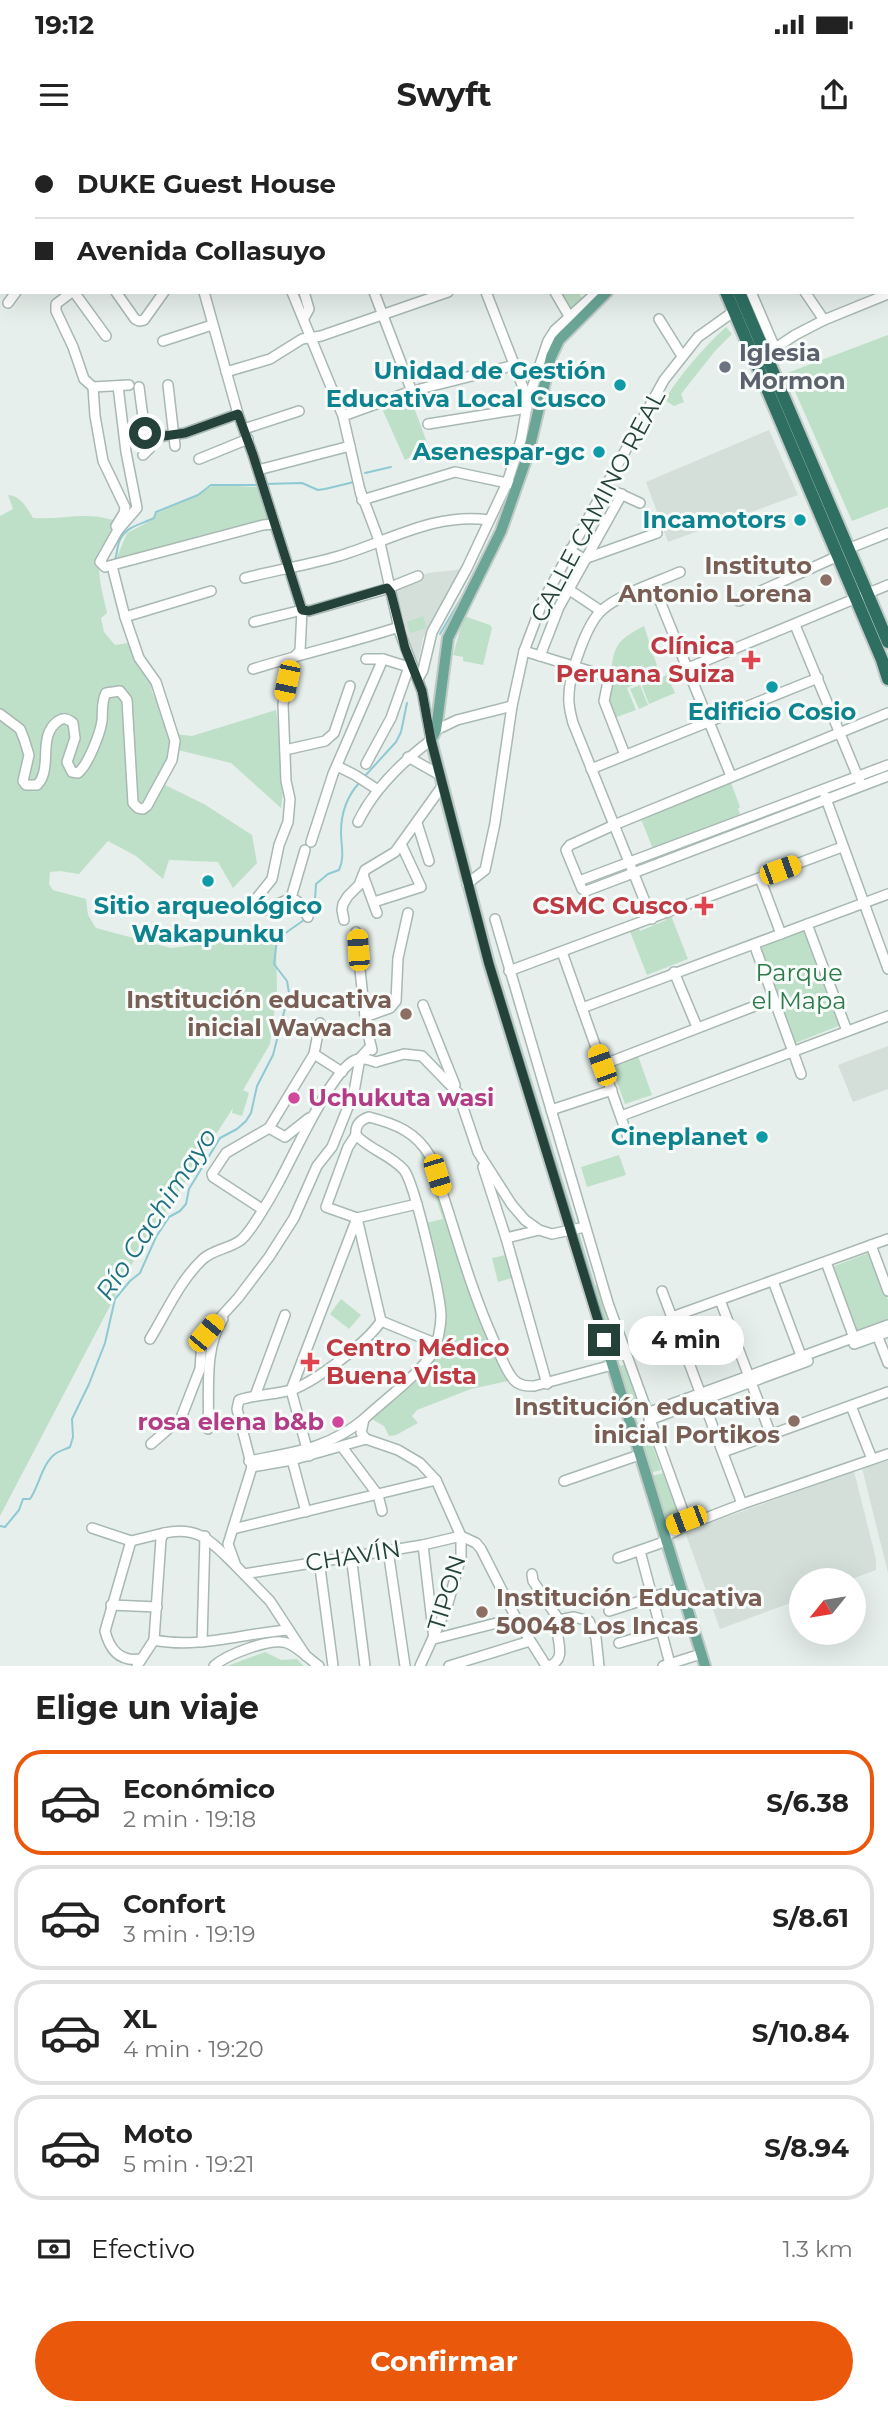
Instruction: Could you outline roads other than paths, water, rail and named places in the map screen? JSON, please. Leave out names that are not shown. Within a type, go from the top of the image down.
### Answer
[{"type":"highway","points":[[720,294],[765,355]]},
{"type":"highway","points":[[727,294],[733,312]]},
{"type":"highway","points":[[740,294],[789,423],[837,536],[838,556],[888,679]]},
{"type":"highway","points":[[837,536],[850,548],[888,642]]},
{"type":"main road","points":[[605,294],[559,340],[555,349],[528,454],[512,484],[501,531],[448,638],[433,735],[467,884],[570,1231],[705,1666]]},
{"type":"street","points":[[8,303],[15,294]]},
{"type":"street","points":[[70,294],[56,304],[56,311],[84,379],[93,387],[134,386],[149,437],[150,448],[143,455]]},
{"type":"street","points":[[74,294],[106,337]]},
{"type":"street","points":[[117,294],[139,321],[144,320],[163,294]]},
{"type":"street","points":[[204,294],[238,414],[302,610],[300,651],[292,659],[282,704],[286,781],[290,799],[288,822],[279,845],[272,879],[256,899],[265,910],[291,898],[337,766],[383,659]]},
{"type":"street","points":[[293,294],[343,416],[398,627],[422,691],[433,735]]},
{"type":"street","points":[[304,318],[309,309],[305,294]]},
{"type":"street","points":[[375,294],[415,389]]},
{"type":"street","points":[[226,372],[270,359],[302,339],[321,336],[442,294]]},
{"type":"street","points":[[487,294],[528,404]]},
{"type":"street","points":[[556,294],[569,316]]},
{"type":"street","points":[[418,679],[423,670],[432,632],[467,568],[489,520],[512,484],[528,404],[548,341],[569,316],[595,294]]},
{"type":"street","points":[[751,294],[765,355],[824,320],[888,294]]},
{"type":"street","points":[[806,294],[824,320]]},
{"type":"street","name":"CALLE CAMINO REAL","points":[[467,884],[485,870],[495,823],[512,706],[524,651],[543,601],[664,380],[698,337],[733,312]]},
{"type":"street","points":[[659,319],[682,356]]},
{"type":"street","points":[[163,341],[212,325]]},
{"type":"street","points":[[343,416],[415,389],[515,365]]},
{"type":"street","points":[[168,385],[175,446]]},
{"type":"street","points":[[118,386],[136,508],[118,530],[100,562],[105,567],[275,524]]},
{"type":"street","points":[[93,387],[103,461],[125,507],[116,526],[118,530]]},
{"type":"street","points":[[428,424],[528,404]]},
{"type":"street","points":[[244,429],[299,411]]},
{"type":"street","points":[[149,437],[185,433],[238,414]]},
{"type":"street","points":[[199,459],[247,439]]},
{"type":"street","points":[[258,470],[350,446]]},
{"type":"street","points":[[364,500],[455,472],[512,484]]},
{"type":"street","points":[[605,487],[640,503]]},
{"type":"street","points":[[540,656],[552,621],[568,589],[622,494]]},
{"type":"street","points":[[245,578],[290,569],[378,544],[400,533],[447,519],[470,517],[489,520]]},
{"type":"street","points":[[584,559],[657,533]]},
{"type":"street","points":[[850,548],[888,533]]},
{"type":"street","points":[[569,550],[584,559]]},
{"type":"street","points":[[739,601],[838,556]]},
{"type":"street","points":[[0,714],[20,729],[29,755],[23,780],[26,785],[37,785],[43,777],[48,736],[55,723],[69,719],[73,723],[75,738],[68,762],[72,772],[78,773],[83,770],[102,723],[103,698],[106,693],[120,691],[127,700],[133,803],[143,809],[153,798],[172,760],[175,741],[156,682],[139,658],[111,566]]},
{"type":"street","points":[[652,919],[592,769],[570,709],[568,695],[586,636],[601,611],[680,572]]},
{"type":"street","points":[[254,622],[302,610],[309,611],[390,589],[418,576]]},
{"type":"street","points":[[653,584],[731,776]]},
{"type":"street","points":[[688,668],[888,585]]},
{"type":"street","points":[[568,589],[601,611]]},
{"type":"street","points":[[125,617],[211,591]]},
{"type":"street","points":[[795,625],[860,781]]},
{"type":"street","points":[[253,669],[296,655],[332,649],[398,627]]},
{"type":"street","points":[[524,651],[609,677],[604,701],[625,755]]},
{"type":"street","points":[[366,659],[383,659],[411,667]]},
{"type":"street","points":[[366,764],[391,718],[411,667]]},
{"type":"street","points":[[592,769],[818,678]]},
{"type":"street","points":[[285,750],[325,741],[330,737],[334,733],[350,686]]},
{"type":"street","points":[[358,822],[366,804],[378,790],[408,757],[433,735],[457,720],[512,706]]},
{"type":"street","points":[[824,794],[584,891],[566,850],[567,847],[614,825],[888,713]]},
{"type":"street","points":[[344,920],[343,904],[371,865],[384,860],[401,845],[442,780],[408,757]]},
{"type":"street","points":[[860,781],[888,765]]},
{"type":"street","points":[[337,766],[378,790]]},
{"type":"street","points":[[579,881],[860,781],[888,776]]},
{"type":"street","points":[[824,794],[888,969]]},
{"type":"street","points":[[417,823],[429,862]]},
{"type":"street","points":[[374,902],[421,887],[401,845]]},
{"type":"street","points":[[509,971],[842,847]]},
{"type":"street","points":[[363,876],[377,914]]},
{"type":"street","points":[[760,878],[781,934]]},
{"type":"street","points":[[582,1008],[888,894]]},
{"type":"street","points":[[291,898],[297,901],[308,917]]},
{"type":"street","points":[[365,1017],[390,1008],[396,1001],[398,958],[408,913]]},
{"type":"street","points":[[495,919],[608,1303],[687,1523]]},
{"type":"street","points":[[807,924],[847,1031]]},
{"type":"street","points":[[356,932],[365,1017],[376,1062]]},
{"type":"street","points":[[754,944],[801,1074]]},
{"type":"street","points":[[562,952],[629,1140]]},
{"type":"street","points":[[674,972],[697,1027]]},
{"type":"street","points":[[602,1065],[773,999]]},
{"type":"street","points":[[423,1005],[478,1152],[506,1238],[547,1384]]},
{"type":"street","points":[[621,1116],[888,1016]]},
{"type":"street","points":[[261,1209],[212,1174],[226,1153],[269,1128],[314,1054],[320,1023]]},
{"type":"street","points":[[150,1339],[191,1271],[213,1251],[240,1241],[280,1181],[315,1112],[349,1063],[360,1058],[371,1046]]},
{"type":"street","points":[[314,1054],[342,1072]]},
{"type":"street","points":[[360,1058],[376,1062],[404,1054],[422,1056],[458,1093]]},
{"type":"street","points":[[208,1429],[214,1334],[294,1218],[317,1167],[332,1147],[354,1092],[360,1058]]},
{"type":"street","points":[[551,1110],[612,1090]]},
{"type":"street","points":[[269,1128],[285,1137],[315,1112]]},
{"type":"street","points":[[417,1204],[358,1218],[326,1207],[359,1123],[369,1117],[405,1130],[422,1142],[437,1175],[466,1272],[508,1372],[516,1382],[523,1386],[547,1384],[612,1365]]},
{"type":"street","points":[[308,1452],[342,1436],[425,1362],[436,1344],[441,1316],[417,1204],[404,1171],[356,1135]]},
{"type":"street","points":[[478,1152],[512,1205],[525,1220],[539,1230],[552,1234],[586,1227]]},
{"type":"street","points":[[562,1203],[579,1206]]},
{"type":"street","points":[[236,1566],[228,1544],[251,1464],[237,1403],[255,1396],[291,1390],[312,1381],[373,1333],[381,1321],[358,1218]]},
{"type":"street","points":[[308,1452],[291,1390],[358,1218]]},
{"type":"street","points":[[506,1238],[539,1230]]},
{"type":"street","points":[[672,1317],[888,1239]]},
{"type":"street","points":[[871,1245],[888,1291]]},
{"type":"street","points":[[825,1262],[854,1338]]},
{"type":"street","points":[[773,1281],[803,1360]]},
{"type":"street","points":[[662,1291],[742,1504]]},
{"type":"street","points":[[151,1444],[181,1418],[200,1369],[202,1340],[229,1305],[238,1298]]},
{"type":"street","points":[[720,1300],[771,1435]]},
{"type":"street","points":[[255,1396],[285,1315]]},
{"type":"street","points":[[381,1321],[436,1344]]},
{"type":"street","points":[[648,1416],[877,1333],[888,1325]]},
{"type":"street","points":[[803,1360],[854,1338],[888,1332]]},
{"type":"street","points":[[877,1333],[888,1363]]},
{"type":"street","points":[[723,1452],[888,1392]]},
{"type":"street","points":[[851,1406],[872,1458]]},
{"type":"street","points":[[251,1464],[366,1440],[361,1433],[364,1419]]},
{"type":"street","name":"TIPON","points":[[366,1440],[398,1450],[420,1463],[436,1480],[461,1536],[461,1557],[447,1607],[420,1666]]},
{"type":"street","points":[[342,1447],[379,1495],[382,1511]]},
{"type":"street","points":[[618,1558],[661,1543],[664,1534],[687,1523],[888,1454]]},
{"type":"street","points":[[564,1481],[639,1455]]},
{"type":"street","points":[[291,1456],[306,1512]]},
{"type":"street","points":[[233,1528],[436,1480]]},
{"type":"street","points":[[92,1528],[131,1541],[164,1533],[197,1533],[205,1536],[270,1601],[306,1656]]},
{"type":"street","points":[[131,1541],[105,1631],[121,1658],[139,1662],[154,1640],[161,1539],[164,1533]]},
{"type":"street","points":[[202,1642],[205,1536]]},
{"type":"street","points":[[461,1536],[476,1543],[481,1549],[516,1618],[538,1655],[550,1666],[558,1662],[560,1657],[556,1630],[559,1620],[531,1574]]},
{"type":"street","name":"CHAVÍN","points":[[244,1574],[423,1545],[461,1536]]},
{"type":"street","points":[[423,1545],[434,1639],[516,1618]]},
{"type":"street","points":[[388,1550],[405,1666]]},
{"type":"street","points":[[640,1551],[661,1631],[666,1665],[701,1654]]},
{"type":"street","points":[[351,1555],[365,1666]]},
{"type":"street","points":[[319,1560],[333,1666]]},
{"type":"street","points":[[609,1611],[681,1588]]},
{"type":"street","points":[[111,1605],[157,1607]]},
{"type":"street","points":[[559,1620],[574,1617],[589,1621],[596,1638],[599,1666]]},
{"type":"street","points":[[154,1640],[174,1644],[202,1642],[289,1630]]},
{"type":"street","points":[[619,1643],[661,1631]]},
{"type":"street","points":[[449,1666],[530,1641]]},
{"type":"street","points":[[214,1666],[225,1657],[279,1642],[288,1644],[319,1666]]},
{"type":"waterway","points":[[365,473],[391,467]]},
{"type":"waterway","points":[[265,484],[302,483],[318,490],[354,482]]},
{"type":"waterway","points":[[115,560],[119,542],[125,532],[154,518],[156,512],[198,495],[211,485],[260,485]]},
{"type":"waterway","name":"Río Cachimayo","points":[[495,532],[500,517]]},
{"type":"waterway","name":"Río Cachimayo","points":[[440,634],[466,590]]},
{"type":"waterway","name":"Río Cachimayo","points":[[364,777],[396,742],[407,703]]},
{"type":"waterway","name":"Río Cachimayo","points":[[312,916],[316,884],[328,874],[339,870],[341,865],[341,825],[344,811],[348,799],[360,782]]},
{"type":"waterway","name":"Río Cachimayo","points":[[0,1526],[5,1527],[19,1510],[23,1499],[30,1499],[51,1458],[70,1447],[73,1437],[72,1419],[105,1343],[115,1299],[140,1273],[156,1237],[169,1217],[186,1204],[189,1189],[220,1138],[237,1129],[251,1113],[257,1086],[273,1055],[289,993],[287,981],[274,964],[277,939],[304,920]]},
{"type":"place","name":"Iglesia Mormon","points":[[725,367]]},
{"type":"place","name":"Unidad de Gestión Educativa Local Cusco","points":[[620,385]]},
{"type":"place","name":"Asenespar-gc","points":[[599,452]]},
{"type":"place","name":"Incamotors","points":[[800,520]]},
{"type":"place","name":"Instituto Antonio Lorena","points":[[826,580]]},
{"type":"place","name":"Clínica Peruana Suiza","points":[[751,660]]},
{"type":"place","name":"Edificio Cosio","points":[[772,687]]},
{"type":"place","name":"Sitio arqueológico Wakapunku","points":[[208,881]]},
{"type":"place","name":"CSMC Cusco","points":[[704,906]]},
{"type":"place","name":"Institución educativa inicial Wawacha","points":[[406,1014]]},
{"type":"place","name":"Uchukuta wasi","points":[[294,1098]]},
{"type":"place","name":"Cineplanet","points":[[762,1137]]},
{"type":"place","name":"Centro Médico Buena Vista","points":[[310,1362]]},
{"type":"place","name":"Institución educativa inicial Portikos","points":[[794,1421]]},
{"type":"place","name":"rosa elena b&b","points":[[338,1422]]},
{"type":"place","name":"Institución Educativa 50048 Los Incas","points":[[482,1612]]},
{"type":"park label","name":"Parque el Mapa","points":[[799,987]]}]
